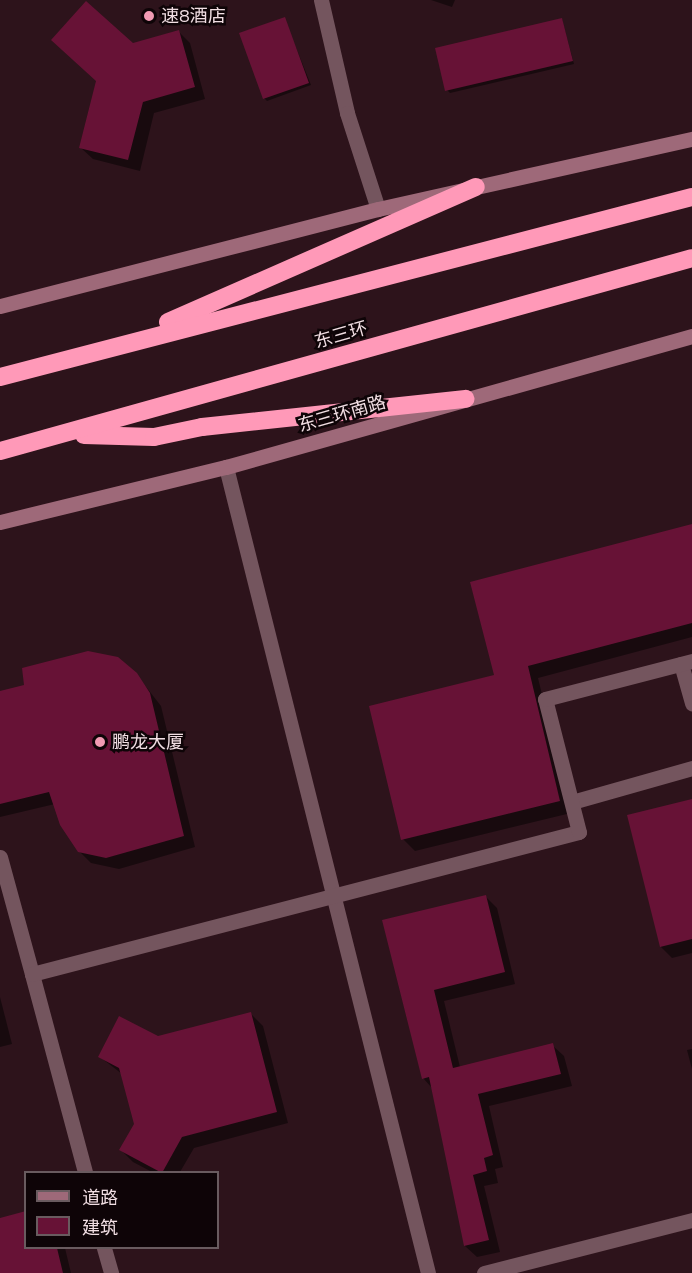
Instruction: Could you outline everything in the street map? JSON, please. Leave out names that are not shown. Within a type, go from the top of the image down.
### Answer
[{"type":"highway","points":[[120,344],[476,186]]},
{"type":"highway","points":[[0,377],[692,197]]},
{"type":"highway","name":"东三环","points":[[0,451],[692,258]]},
{"type":"highway","points":[[67,434],[154,437],[202,427],[466,399]]},
{"type":"street","points":[[321,0],[347,113],[378,209]]},
{"type":"street","points":[[0,306],[378,209],[692,138]]},
{"type":"street","name":"东三环南路","points":[[0,522],[226,467],[692,336]]},
{"type":"street","points":[[226,467],[428,1273]]},
{"type":"street","points":[[32,974],[579,832],[545,699],[686,662],[692,703]]},
{"type":"street","points":[[572,802],[692,768]]},
{"type":"street","points":[[0,857],[84,1171]]},
{"type":"street","points":[[484,1273],[692,1220]]},
{"type":"street","points":[[104,1249],[111,1273]]},
{"type":"building","points":[[86,1],[133,43],[179,30],[195,87],[143,102],[128,160],[79,148],[96,81],[51,40]]},
{"type":"building","points":[[285,17],[309,83],[263,99],[239,33]]},
{"type":"building","points":[[562,18],[573,61],[445,91],[435,48]]},
{"type":"building","points":[[692,524],[692,623],[528,666],[560,801],[401,840],[369,706],[494,675],[470,582]]},
{"type":"building","name":"鹏龙大厦","points":[[88,651],[118,657],[137,673],[150,693],[184,836],[106,858],[78,852],[60,825],[49,792],[0,804],[0,691],[24,685],[22,668]]},
{"type":"building","points":[[692,799],[692,939],[660,947],[627,815]]},
{"type":"building","points":[[486,895],[505,972],[434,990],[453,1068],[553,1043],[561,1074],[478,1094],[493,1155],[484,1158],[487,1171],[473,1175],[489,1240],[464,1246],[429,1077],[422,1079],[382,920]]},
{"type":"building","points":[[251,1012],[277,1112],[182,1137],[163,1171],[158,1171],[119,1150],[134,1124],[119,1068],[98,1057],[119,1016],[158,1036]]},
{"type":"building","points":[[24,1212],[24,1249],[57,1249],[63,1273],[0,1273],[0,1218]]},
{"type":"place","name":"速8酒店","points":[[149,16]]},
{"type":"place","name":"鹏龙大厦","points":[[100,742]]}]
